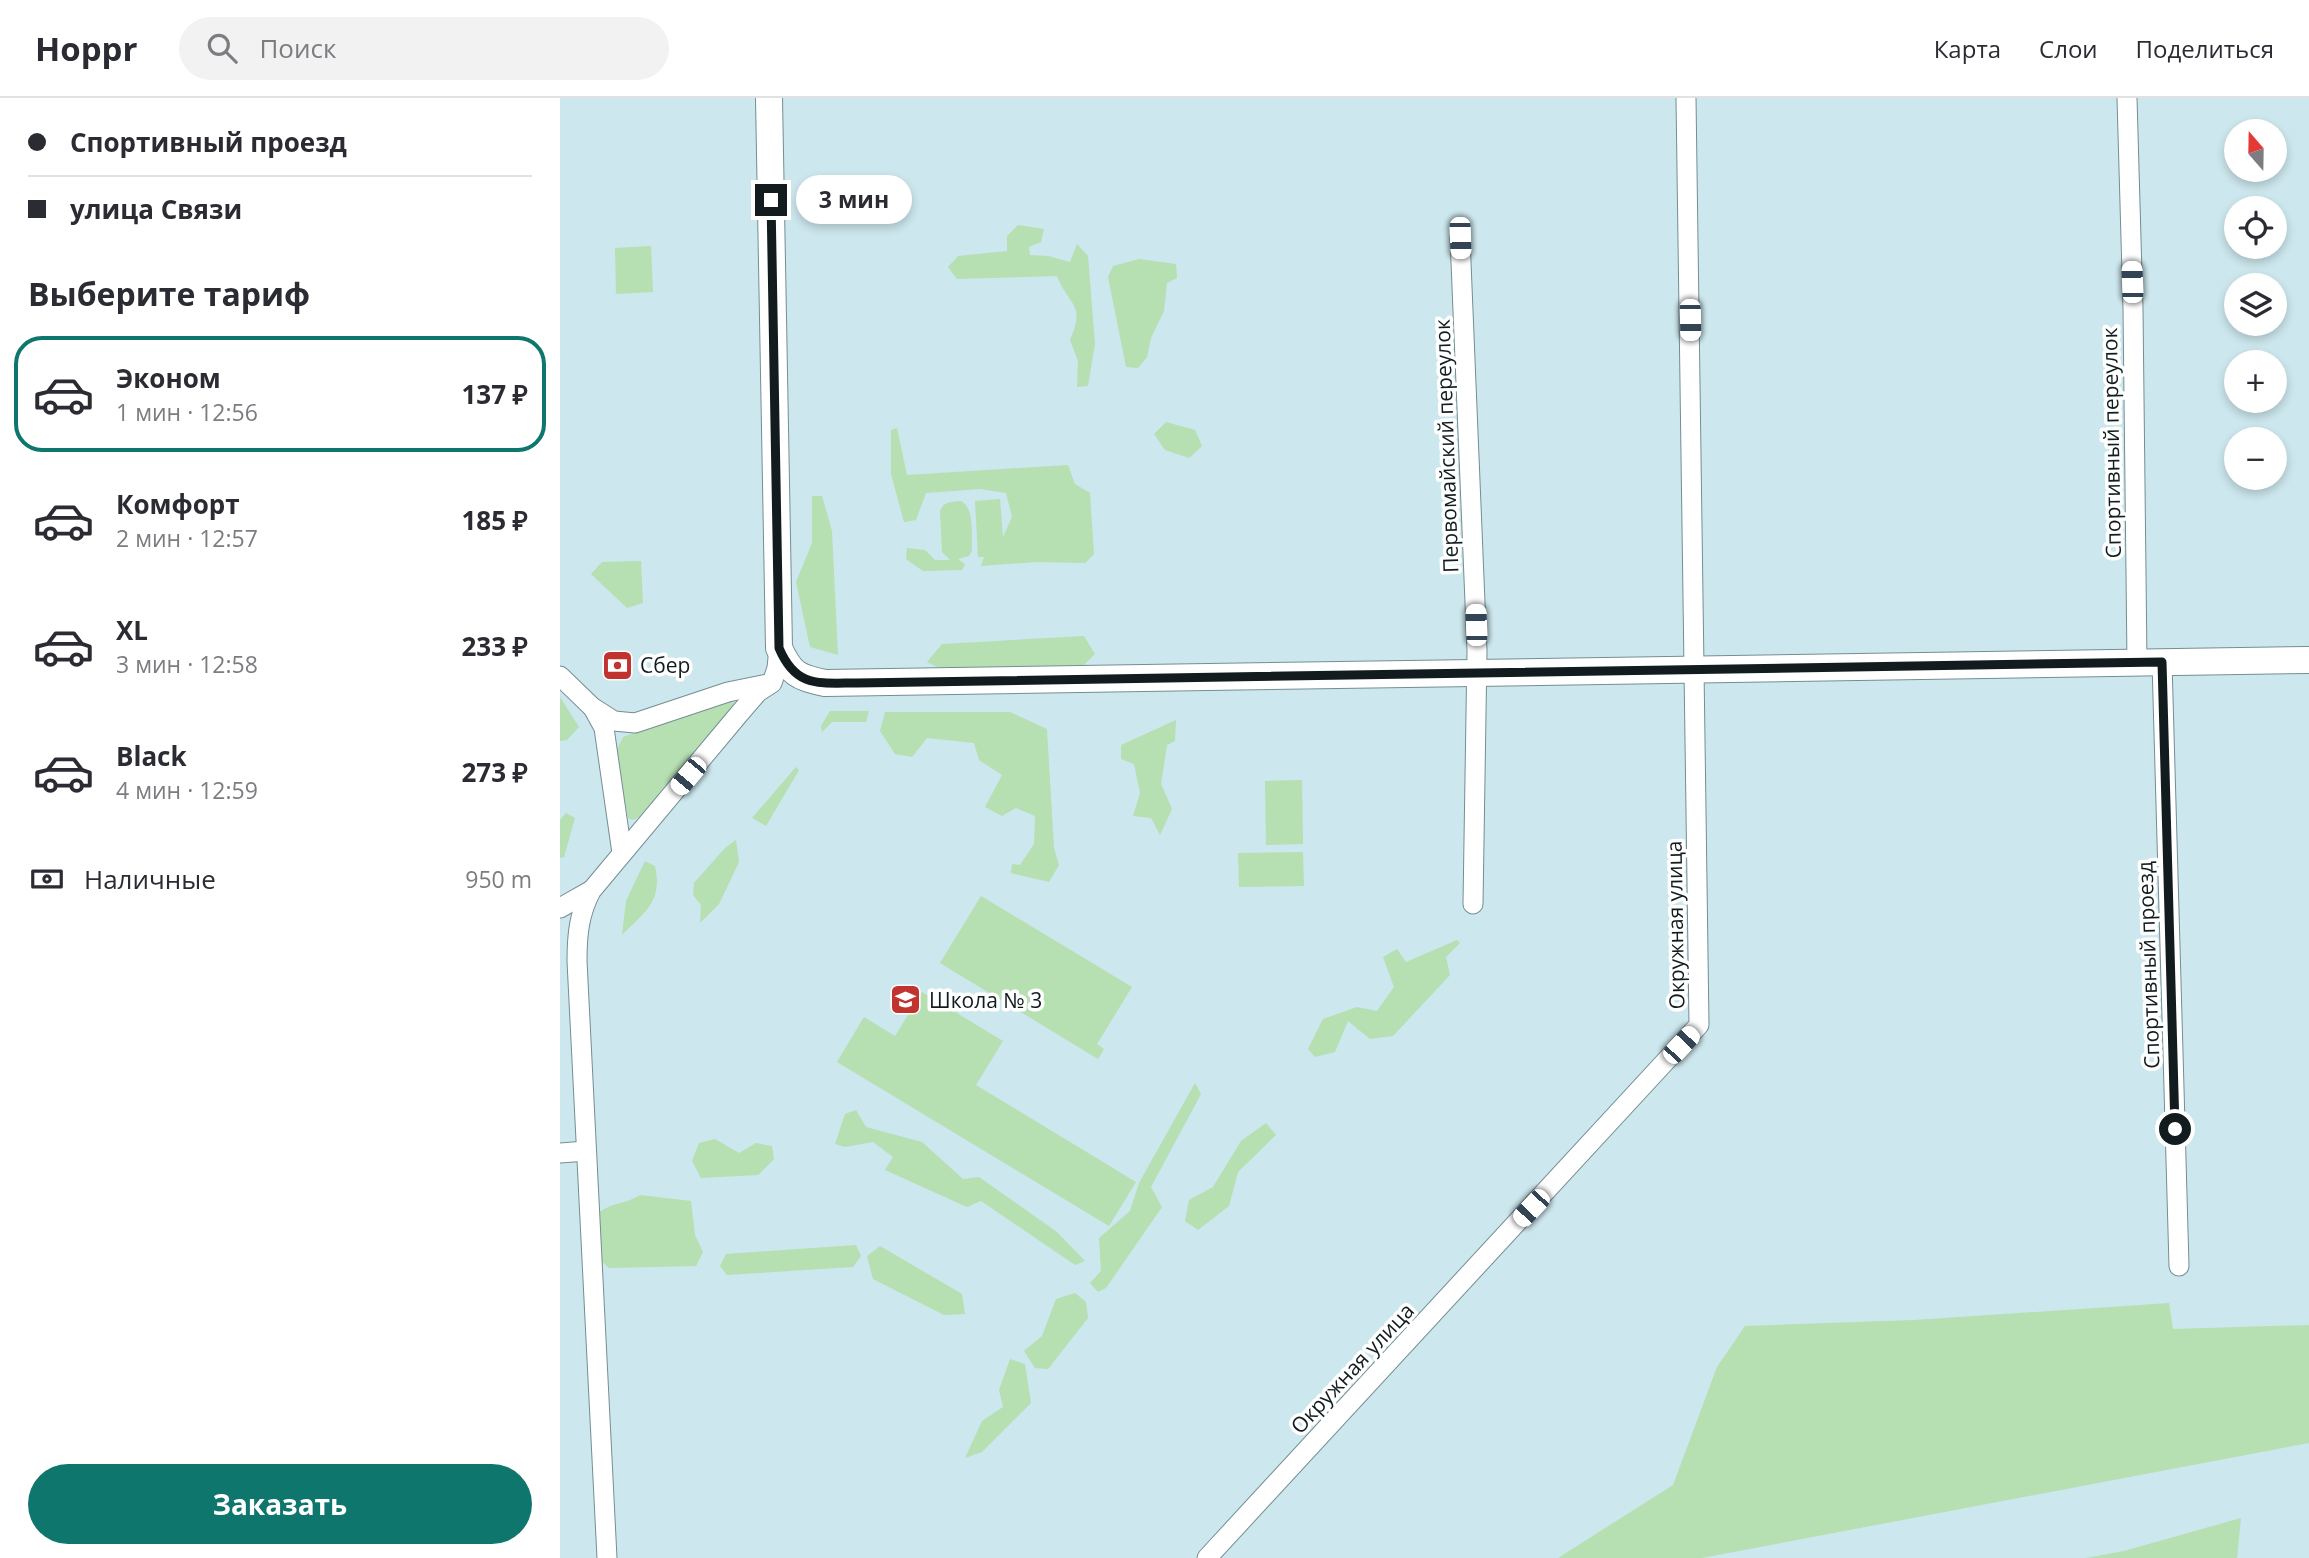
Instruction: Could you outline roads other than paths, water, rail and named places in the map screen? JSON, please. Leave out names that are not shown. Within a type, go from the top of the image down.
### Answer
[{"type":"street","points":[[769,98],[785,669]]},
{"type":"street","name":"Окружная улица","points":[[1206,1558],[1699,1025],[1686,98]]},
{"type":"street","name":"Спортивный переулок","points":[[2127,98],[2133,309],[2149,662]]},
{"type":"street","name":"Первомайский переулок","points":[[1460,238],[1477,671],[1473,904]]},
{"type":"street","points":[[560,676],[592,707],[614,721],[635,723],[728,692],[785,669],[836,683],[2309,660]]},
{"type":"street","name":"Спортивный проезд","points":[[2149,662],[2179,1266]]},
{"type":"street","points":[[607,1558],[577,961],[577,935],[582,909],[591,891],[739,714],[758,692],[785,669]]},
{"type":"street","points":[[728,692],[741,699],[739,714]]},
{"type":"street","points":[[592,707],[604,728],[622,853]]},
{"type":"street","points":[[618,820],[622,828],[630,832],[639,831],[646,825]]},
{"type":"street","points":[[560,908],[591,891]]},
{"type":"street","points":[[560,934],[577,961]]},
{"type":"street","points":[[560,1153],[586,1151]]},
{"type":"place","name":"Сбер","points":[[617,665]]},
{"type":"place","name":"Школа № 3","points":[[906,1000]]}]
